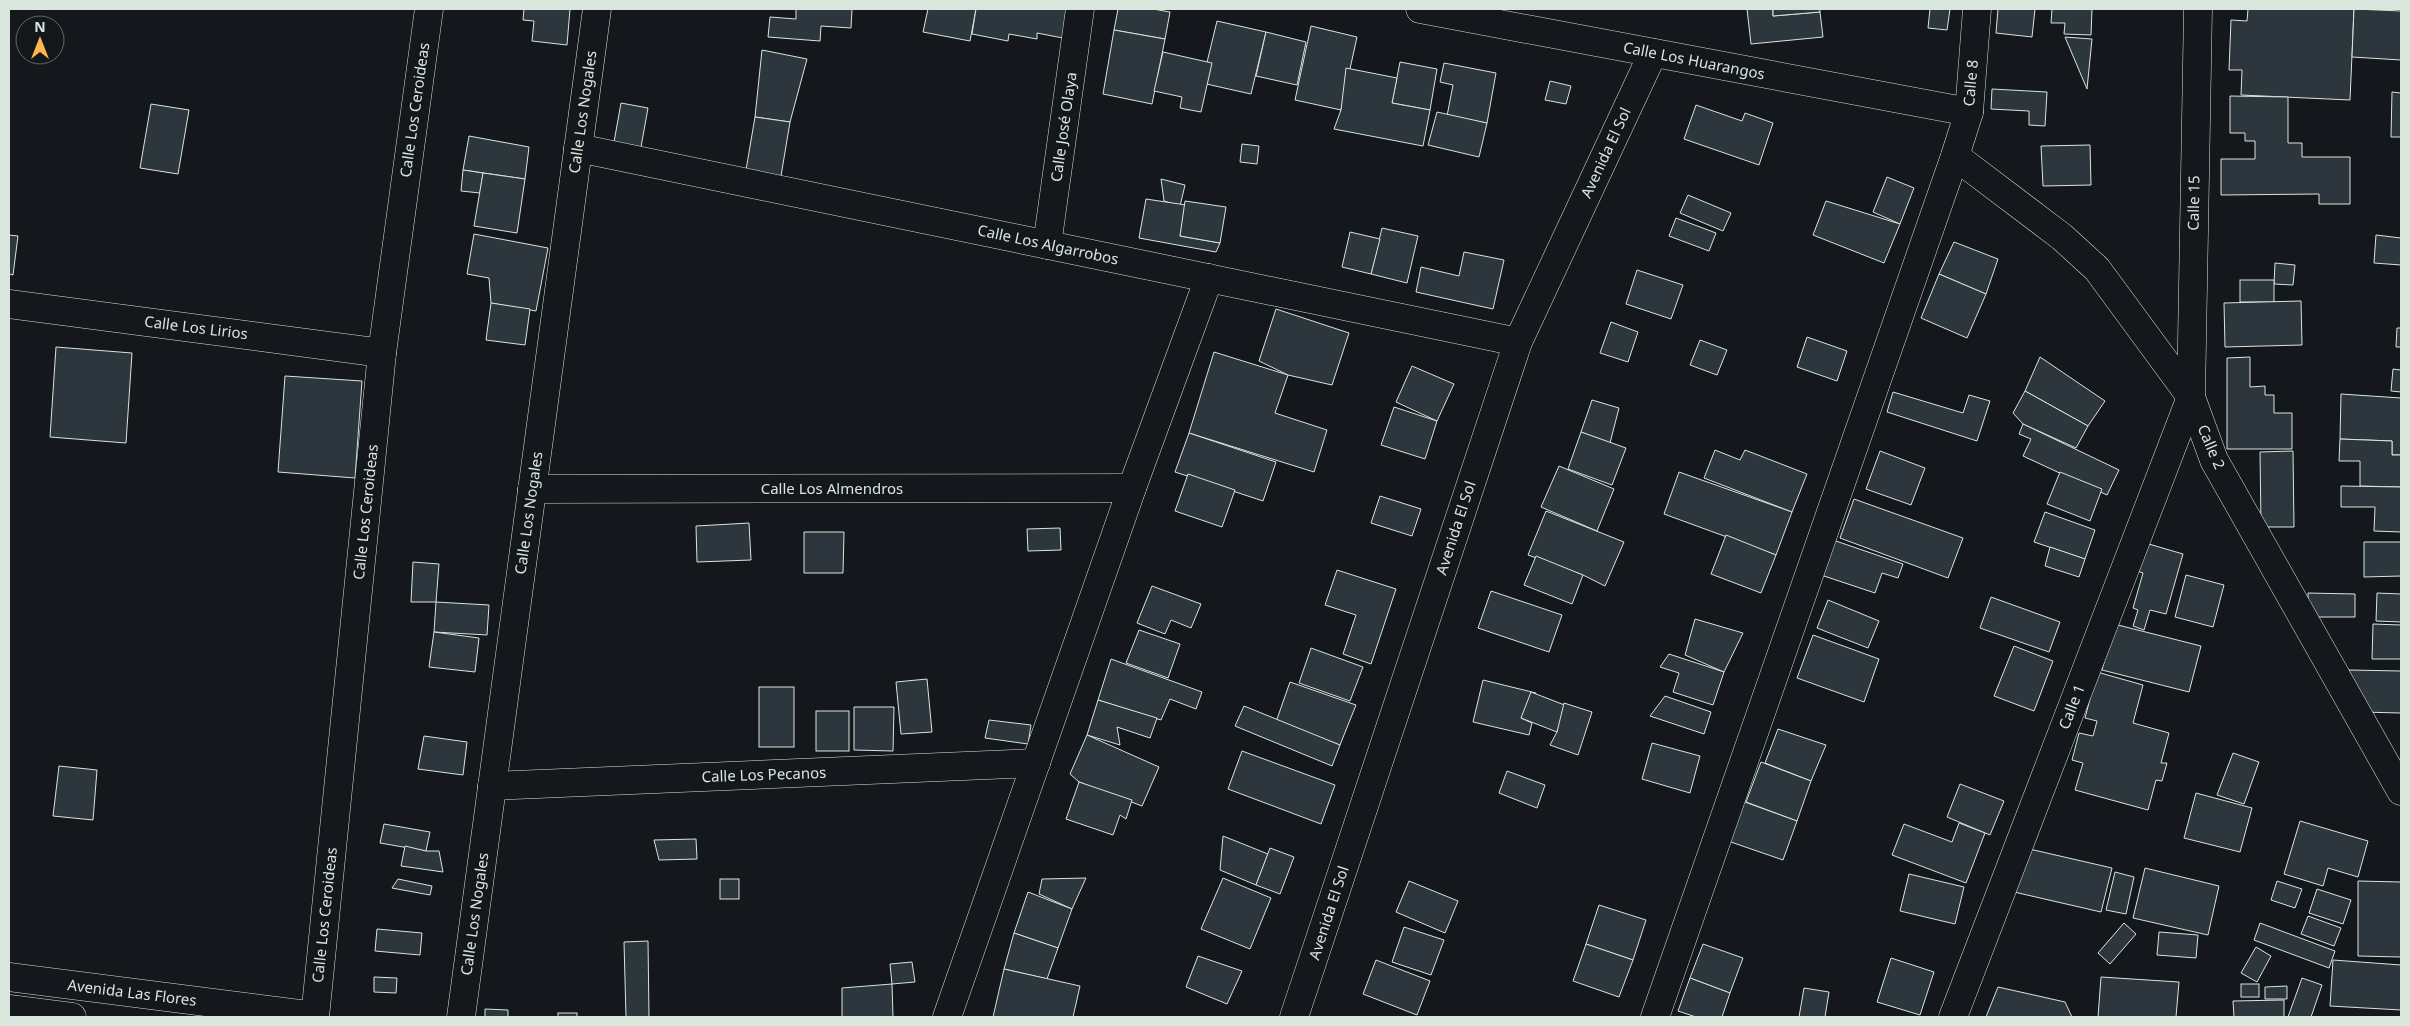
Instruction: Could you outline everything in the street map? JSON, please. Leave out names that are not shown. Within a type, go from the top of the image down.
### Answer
[{"type":"street","name":"Calle Los Ceroideas","points":[[315,1017],[382,353],[429,9]]},
{"type":"street","name":"Calle Los Nogales","points":[[461,1017],[597,9]]},
{"type":"street","name":"Calle José Olaya","points":[[1047,244],[1080,9]]},
{"type":"street","name":"Calle Los Huarangos","points":[[1420,9],[1969,112]]},
{"type":"street","name":"Calle 8","points":[[1655,1017],[1955,156],[1969,112],[1977,9]]},
{"type":"street","name":"Calle 15","points":[[2191,397],[2198,9]]},
{"type":"street","name":"Avenida El Sol","points":[[1294,1017],[1518,342],[1653,53]]},
{"type":"street","name":"Calle Los Algarrobos","points":[[578,148],[1518,342]]},
{"type":"street","name":"Calle 2","points":[[1955,156],[2062,237],[2097,269],[2191,397],[2214,460],[2401,791]]},
{"type":"street","points":[[946,1017],[1132,488],[1209,278]]},
{"type":"street","name":"Calle Los Lirios","points":[[9,304],[382,353]]},
{"type":"street","name":"Calle 1","points":[[1953,1017],[2191,397]]},
{"type":"street","name":"Calle Los Almendros","points":[[532,489],[1132,488]]},
{"type":"street","name":"Calle Los Pecanos","points":[[492,786],[1036,763]]},
{"type":"street","name":"Avenida Las Flores","points":[[9,977],[315,1017]]},
{"type":"street","name":"Avenida Las Flores","points":[[9,1009],[72,1017]]},
{"type":"building","points":[[524,9],[570,9],[567,45],[532,41],[534,21],[523,20]]},
{"type":"building","points":[[796,9],[852,9],[851,28],[821,26],[820,41],[768,37],[770,17],[796,19]]},
{"type":"building","points":[[928,9],[976,9],[970,41],[923,32]]},
{"type":"building","points":[[976,9],[1074,9],[1068,39],[1037,33],[1037,39],[1009,34],[1008,41],[972,34]]},
{"type":"building","points":[[1118,9],[1153,9],[1170,12],[1165,39],[1114,30]]},
{"type":"building","points":[[1747,9],[1773,9],[1773,16],[1820,12],[1823,37],[1751,44]]},
{"type":"building","points":[[1773,9],[1820,9],[1820,12],[1773,16]]},
{"type":"building","points":[[1930,9],[1950,9],[1947,30],[1928,28]]},
{"type":"building","points":[[1998,9],[2035,9],[2032,37],[1996,33]]},
{"type":"building","points":[[2052,9],[2092,9],[2091,35],[2064,34],[2065,23],[2051,23]]},
{"type":"building","points":[[2248,9],[2354,9],[2350,100],[2241,95],[2242,70],[2229,70],[2231,20],[2247,21]]},
{"type":"building","points":[[2354,9],[2401,11],[2401,60],[2352,57]]},
{"type":"building","points":[[1217,21],[1266,32],[1251,94],[1202,83]]},
{"type":"building","points":[[1311,26],[1357,37],[1341,110],[1295,100]]},
{"type":"building","points":[[1114,30],[1165,39],[1152,104],[1103,94]]},
{"type":"building","points":[[1266,32],[1306,42],[1297,85],[1256,76]]},
{"type":"building","points":[[2065,37],[2092,39],[2087,89]]},
{"type":"building","points":[[762,50],[807,59],[790,122],[755,117]]},
{"type":"building","points":[[1163,52],[1212,63],[1201,112],[1180,108],[1182,97],[1154,91]]},
{"type":"building","points":[[1400,62],[1437,69],[1430,110],[1392,103]]},
{"type":"building","points":[[1444,63],[1496,73],[1487,123],[1447,116],[1453,85],[1440,82]]},
{"type":"building","points":[[1346,68],[1397,78],[1392,103],[1430,110],[1423,146],[1334,129],[1341,110]]},
{"type":"building","points":[[1550,81],[1571,86],[1566,104],[1545,100]]},
{"type":"building","points":[[1992,89],[2047,92],[2045,126],[2029,125],[2029,111],[1991,109]]},
{"type":"building","points":[[2392,92],[2401,93],[2401,137],[2391,137]]},
{"type":"building","points":[[2230,96],[2288,97],[2288,143],[2302,143],[2302,157],[2350,157],[2350,204],[2319,204],[2319,194],[2221,195],[2221,159],[2255,159],[2255,141],[2245,141],[2245,133],[2230,133]]},
{"type":"building","points":[[621,103],[648,108],[641,147],[614,142]]},
{"type":"building","points":[[151,104],[189,110],[178,174],[140,168]]},
{"type":"building","points":[[1696,105],[1742,121],[1745,113],[1773,123],[1759,165],[1684,139]]},
{"type":"building","points":[[1437,112],[1487,123],[1479,157],[1428,145]]},
{"type":"building","points":[[755,117],[790,122],[781,176],[746,170]]},
{"type":"building","points":[[469,136],[529,147],[525,179],[463,170]]},
{"type":"building","points":[[1242,144],[1259,146],[1257,164],[1240,162]]},
{"type":"building","points":[[2090,145],[2091,185],[2043,186],[2041,146]]},
{"type":"building","points":[[463,170],[483,173],[480,193],[461,191]]},
{"type":"building","points":[[483,173],[525,179],[517,233],[474,226]]},
{"type":"building","points":[[1887,177],[1914,188],[1900,224],[1873,212]]},
{"type":"building","points":[[1161,179],[1185,185],[1180,206],[1164,201]]},
{"type":"building","points":[[1688,195],[1731,213],[1723,231],[1680,213]]},
{"type":"building","points":[[1146,199],[1186,205],[1180,236],[1220,243],[1216,252],[1139,238]]},
{"type":"building","points":[[1185,201],[1226,207],[1220,243],[1180,236]]},
{"type":"building","points":[[1826,201],[1900,224],[1884,263],[1813,235]]},
{"type":"building","points":[[1676,218],[1716,233],[1709,251],[1669,236]]},
{"type":"building","points":[[1382,228],[1418,236],[1407,283],[1371,274]]},
{"type":"building","points":[[1350,232],[1380,239],[1371,274],[1342,267]]},
{"type":"building","points":[[474,234],[548,248],[536,311],[491,303],[489,278],[467,274]]},
{"type":"building","points":[[9,235],[18,236],[13,275],[9,274]]},
{"type":"building","points":[[2376,235],[2401,238],[2401,265],[2374,263]]},
{"type":"building","points":[[1954,242],[1998,259],[1986,294],[1939,274]]},
{"type":"building","points":[[1464,252],[1504,260],[1493,309],[1416,292],[1421,267],[1459,276]]},
{"type":"building","points":[[2275,263],[2295,265],[2293,285],[2274,284]]},
{"type":"building","points":[[1637,270],[1683,285],[1671,319],[1626,304]]},
{"type":"building","points":[[1939,274],[1986,294],[1967,338],[1921,318]]},
{"type":"building","points":[[2240,280],[2274,280],[2274,302],[2240,302]]},
{"type":"building","points":[[2301,301],[2302,345],[2225,347],[2224,303]]},
{"type":"building","points":[[491,303],[530,309],[525,345],[486,340]]},
{"type":"building","points":[[1276,309],[1349,333],[1332,385],[1288,375],[1259,361]]},
{"type":"building","points":[[1611,322],[1638,332],[1628,362],[1600,353]]},
{"type":"building","points":[[2397,328],[2401,328],[2401,347],[2396,347]]},
{"type":"building","points":[[1807,337],[1847,351],[1837,381],[1797,367]]},
{"type":"building","points":[[1700,340],[1727,350],[1717,375],[1690,365]]},
{"type":"building","points":[[56,347],[132,353],[126,443],[50,437]]},
{"type":"building","points":[[1214,352],[1288,375],[1275,413],[1327,430],[1314,472],[1189,433]]},
{"type":"building","points":[[2040,357],[2105,401],[2088,426],[2025,391]]},
{"type":"building","points":[[2250,357],[2250,387],[2265,386],[2265,395],[2274,395],[2274,413],[2292,413],[2292,449],[2227,449],[2227,358]]},
{"type":"building","points":[[1412,366],[1454,384],[1437,421],[1396,402]]},
{"type":"building","points":[[2393,369],[2401,370],[2401,392],[2391,391]]},
{"type":"building","points":[[285,376],[362,381],[355,478],[278,472]]},
{"type":"building","points":[[2025,391],[2088,426],[2076,448],[2023,424],[2013,413]]},
{"type":"building","points":[[1893,392],[1963,413],[1969,395],[1990,401],[1977,441],[1887,412]]},
{"type":"building","points":[[2341,394],[2401,398],[2401,455],[2392,455],[2392,441],[2340,439]]},
{"type":"building","points":[[1592,400],[1619,408],[1610,443],[1581,432]]},
{"type":"building","points":[[1394,407],[1437,421],[1425,459],[1381,445]]},
{"type":"building","points":[[2023,424],[2119,470],[2107,495],[2023,456],[2031,439],[2019,434]]},
{"type":"building","points":[[1581,432],[1626,448],[1612,485],[1568,469]]},
{"type":"building","points":[[1189,433],[1276,462],[1263,501],[1175,472]]},
{"type":"building","points":[[2340,439],[2392,441],[2392,455],[2401,455],[2401,487],[2360,486],[2360,461],[2339,461]]},
{"type":"building","points":[[1715,450],[1740,460],[1745,450],[1807,474],[1792,512],[1704,478]]},
{"type":"building","points":[[1880,451],[1925,468],[1911,505],[1866,489]]},
{"type":"building","points":[[2293,451],[2294,527],[2261,527],[2260,452]]},
{"type":"building","points":[[1559,466],[1614,489],[1597,531],[1541,507]]},
{"type":"building","points":[[1679,472],[1792,512],[1776,555],[1664,514]]},
{"type":"building","points":[[2060,472],[2102,489],[2090,521],[2047,504]]},
{"type":"building","points":[[1188,474],[1235,490],[1222,527],[1175,511]]},
{"type":"building","points":[[2341,486],[2401,487],[2401,532],[2374,531],[2375,507],[2341,507]]},
{"type":"building","points":[[1380,496],[1421,509],[1412,536],[1371,523]]},
{"type":"building","points":[[1854,499],[1963,538],[1948,578],[1840,538]]},
{"type":"building","points":[[1546,511],[1624,542],[1605,586],[1583,575],[1528,555]]},
{"type":"building","points":[[2045,512],[2095,530],[2085,559],[2034,542]]},
{"type":"building","points":[[749,523],[751,560],[697,562],[696,526]]},
{"type":"building","points":[[1060,528],[1061,550],[1028,551],[1027,529]]},
{"type":"building","points":[[804,532],[844,532],[843,573],[804,573]]},
{"type":"building","points":[[1726,535],[1776,555],[1761,593],[1711,574]]},
{"type":"building","points":[[1833,540],[1903,564],[1898,578],[1882,573],[1875,593],[1821,575]]},
{"type":"building","points":[[2142,542],[2183,554],[2166,614],[2150,610],[2144,630],[2133,626],[2138,610],[2133,608],[2143,573],[2134,570]]},
{"type":"building","points":[[2364,542],[2401,542],[2401,576],[2364,577]]},
{"type":"building","points":[[2050,547],[2085,559],[2079,577],[2045,566]]},
{"type":"building","points":[[1536,556],[1583,575],[1572,604],[1524,585]]},
{"type":"building","points":[[413,562],[439,564],[436,602],[411,602]]},
{"type":"building","points":[[1337,570],[1396,589],[1371,664],[1343,654],[1356,615],[1325,605]]},
{"type":"building","points":[[2186,575],[2224,585],[2213,627],[2175,617]]},
{"type":"building","points":[[1152,586],[1201,604],[1191,628],[1171,620],[1165,634],[1137,623]]},
{"type":"building","points":[[1491,591],[1562,615],[1549,652],[1478,628]]},
{"type":"building","points":[[2308,593],[2355,594],[2355,617],[2308,617]]},
{"type":"building","points":[[2377,593],[2401,594],[2401,622],[2376,621]]},
{"type":"building","points":[[1991,597],[2060,622],[2049,652],[1980,628]]},
{"type":"building","points":[[1828,600],[1879,621],[1868,648],[1817,628]]},
{"type":"building","points":[[436,602],[489,605],[487,635],[434,632]]},
{"type":"building","points":[[1695,619],[1743,633],[1724,672],[1685,655]]},
{"type":"building","points":[[2114,624],[2201,646],[2189,692],[2102,670]]},
{"type":"building","points":[[2373,624],[2401,625],[2401,659],[2372,659]]},
{"type":"building","points":[[1139,630],[1180,644],[1168,678],[1126,663]]},
{"type":"building","points":[[434,632],[479,638],[475,672],[429,667]]},
{"type":"building","points":[[1813,635],[1879,659],[1864,702],[1797,678]]},
{"type":"building","points":[[2014,646],[2053,661],[2034,711],[1994,696]]},
{"type":"building","points":[[1311,648],[1363,667],[1350,701],[1299,683]]},
{"type":"building","points":[[1669,654],[1724,672],[1713,705],[1673,692],[1679,673],[1660,667]]},
{"type":"building","points":[[1111,659],[1202,692],[1196,709],[1170,699],[1161,720],[1098,700]]},
{"type":"building","points":[[2349,670],[2401,671],[2401,713],[2360,712]]},
{"type":"building","points":[[2097,672],[2143,685],[2133,723],[2169,733],[2161,763],[2167,763],[2162,781],[2156,780],[2148,810],[2075,790],[2083,763],[2072,760],[2079,733],[2093,736],[2097,721],[2085,718]]},
{"type":"building","points":[[927,679],[932,732],[901,734],[896,682]]},
{"type":"building","points":[[1483,680],[1536,693],[1521,718],[1532,723],[1529,735],[1473,722]]},
{"type":"building","points":[[1290,682],[1356,705],[1340,745],[1276,722]]},
{"type":"building","points":[[759,687],[794,687],[794,747],[759,747]]},
{"type":"building","points":[[1531,692],[1567,706],[1557,732],[1521,718]]},
{"type":"building","points":[[1665,696],[1711,712],[1704,734],[1650,716]]},
{"type":"building","points":[[1098,700],[1157,718],[1150,738],[1117,727],[1120,745],[1087,735]]},
{"type":"building","points":[[1564,703],[1592,712],[1578,755],[1550,745],[1557,732]]},
{"type":"building","points":[[1244,706],[1340,745],[1332,766],[1235,726]]},
{"type":"building","points":[[854,707],[894,707],[893,751],[854,750]]},
{"type":"building","points":[[816,711],[849,711],[849,751],[816,751]]},
{"type":"building","points":[[989,720],[1031,725],[1028,744],[985,738]]},
{"type":"building","points":[[1778,729],[1826,745],[1811,781],[1765,763]]},
{"type":"building","points":[[1087,735],[1159,767],[1142,806],[1079,782],[1070,774]]},
{"type":"building","points":[[424,736],[467,742],[463,775],[418,769]]},
{"type":"building","points":[[1652,743],[1700,756],[1690,793],[1642,779]]},
{"type":"building","points":[[1242,751],[1335,785],[1321,824],[1228,789]]},
{"type":"building","points":[[2233,753],[2259,762],[2244,804],[2217,795]]},
{"type":"building","points":[[1761,762],[1811,781],[1797,821],[1746,802]]},
{"type":"building","points":[[59,766],[97,770],[93,820],[53,816]]},
{"type":"building","points":[[1507,771],[1545,785],[1537,808],[1499,793]]},
{"type":"building","points":[[1079,782],[1132,800],[1126,819],[1120,815],[1113,835],[1066,819]]},
{"type":"building","points":[[1960,784],[2004,801],[1990,835],[1947,817]]},
{"type":"building","points":[[2196,793],[2252,808],[2240,852],[2184,838]]},
{"type":"building","points":[[1742,801],[1797,821],[1783,860],[1728,841]]},
{"type":"building","points":[[2300,821],[2368,841],[2358,877],[2328,868],[2323,886],[2284,874]]},
{"type":"building","points":[[1959,823],[1985,833],[1966,883],[1892,855],[1904,824],[1952,842]]},
{"type":"building","points":[[384,824],[430,832],[426,851],[380,843]]},
{"type":"building","points":[[1223,836],[1268,854],[1256,885],[1220,870]]},
{"type":"building","points":[[696,839],[697,859],[659,860],[654,840]]},
{"type":"building","points":[[405,846],[426,851],[439,851],[443,872],[401,866]]},
{"type":"building","points":[[1270,848],[1294,857],[1280,894],[1256,885]]},
{"type":"building","points":[[2025,848],[2112,868],[2101,912],[2014,892]]},
{"type":"building","points":[[2145,868],[2219,886],[2208,935],[2133,918]]},
{"type":"building","points":[[2115,872],[2134,877],[2126,914],[2106,910]]},
{"type":"building","points":[[1909,874],[1964,887],[1955,924],[1900,911]]},
{"type":"building","points":[[1086,878],[1072,909],[1039,894],[1042,879]]},
{"type":"building","points":[[1223,878],[1271,898],[1250,949],[1201,929]]},
{"type":"building","points":[[398,879],[432,886],[430,895],[392,888]]},
{"type":"building","points":[[720,879],[739,879],[739,899],[720,899]]},
{"type":"building","points":[[1409,881],[1458,901],[1445,933],[1396,912]]},
{"type":"building","points":[[2277,881],[2302,889],[2295,908],[2271,900]]},
{"type":"building","points":[[2358,881],[2401,882],[2401,957],[2358,956]]},
{"type":"building","points":[[2317,889],[2351,900],[2343,924],[2309,913]]},
{"type":"building","points":[[1028,892],[1072,909],[1058,948],[1014,933]]},
{"type":"building","points":[[1599,905],[1646,920],[1633,960],[1586,944]]},
{"type":"building","points":[[2308,916],[2341,928],[2334,946],[2301,934]]},
{"type":"building","points":[[2124,923],[2136,934],[2110,964],[2098,953]]},
{"type":"building","points":[[2260,923],[2335,951],[2329,968],[2254,940]]},
{"type":"building","points":[[1404,927],[1444,940],[1431,975],[1392,962]]},
{"type":"building","points":[[377,929],[422,933],[420,955],[375,951]]},
{"type":"building","points":[[2159,932],[2198,935],[2196,958],[2157,955]]},
{"type":"building","points":[[1014,933],[1058,948],[1047,979],[1004,969]]},
{"type":"building","points":[[648,941],[649,1017],[626,1017],[624,942]]},
{"type":"building","points":[[1586,944],[1633,960],[1619,997],[1573,981]]},
{"type":"building","points":[[1703,944],[1743,958],[1730,993],[1690,978]]},
{"type":"building","points":[[2256,947],[2271,956],[2257,982],[2241,973]]},
{"type":"building","points":[[1198,956],[1242,971],[1227,1004],[1186,987]]},
{"type":"building","points":[[1891,958],[1934,972],[1920,1015],[1877,1002]]},
{"type":"building","points":[[1376,960],[1430,981],[1417,1015],[1363,994]]},
{"type":"building","points":[[2333,960],[2401,965],[2401,1010],[2330,1006]]},
{"type":"building","points":[[912,962],[915,982],[892,984],[890,964]]},
{"type":"building","points":[[1004,969],[1080,986],[1073,1017],[993,1017]]},
{"type":"building","points":[[374,977],[397,978],[396,993],[374,992]]},
{"type":"building","points":[[2101,977],[2179,982],[2176,1017],[2098,1017]]},
{"type":"building","points":[[1690,978],[1730,993],[1722,1017],[1696,1017],[1678,1011]]},
{"type":"building","points":[[2302,978],[2322,985],[2311,1017],[2288,1017]]},
{"type":"building","points":[[892,984],[893,1017],[842,1017],[842,988]]},
{"type":"building","points":[[2241,984],[2259,984],[2259,997],[2241,997]]},
{"type":"building","points":[[2287,986],[2287,999],[2265,999],[2265,987]]},
{"type":"building","points":[[1998,987],[2065,1002],[2072,1017],[1986,1017]]},
{"type":"building","points":[[1804,988],[1829,992],[1825,1017],[1799,1017]]},
{"type":"building","points":[[2284,1000],[2284,1017],[2234,1017],[2233,1001]]},
{"type":"building","points":[[485,1009],[508,1010],[508,1017],[485,1017]]},
{"type":"building","points":[[558,1013],[577,1013],[577,1017],[558,1017]]}]
